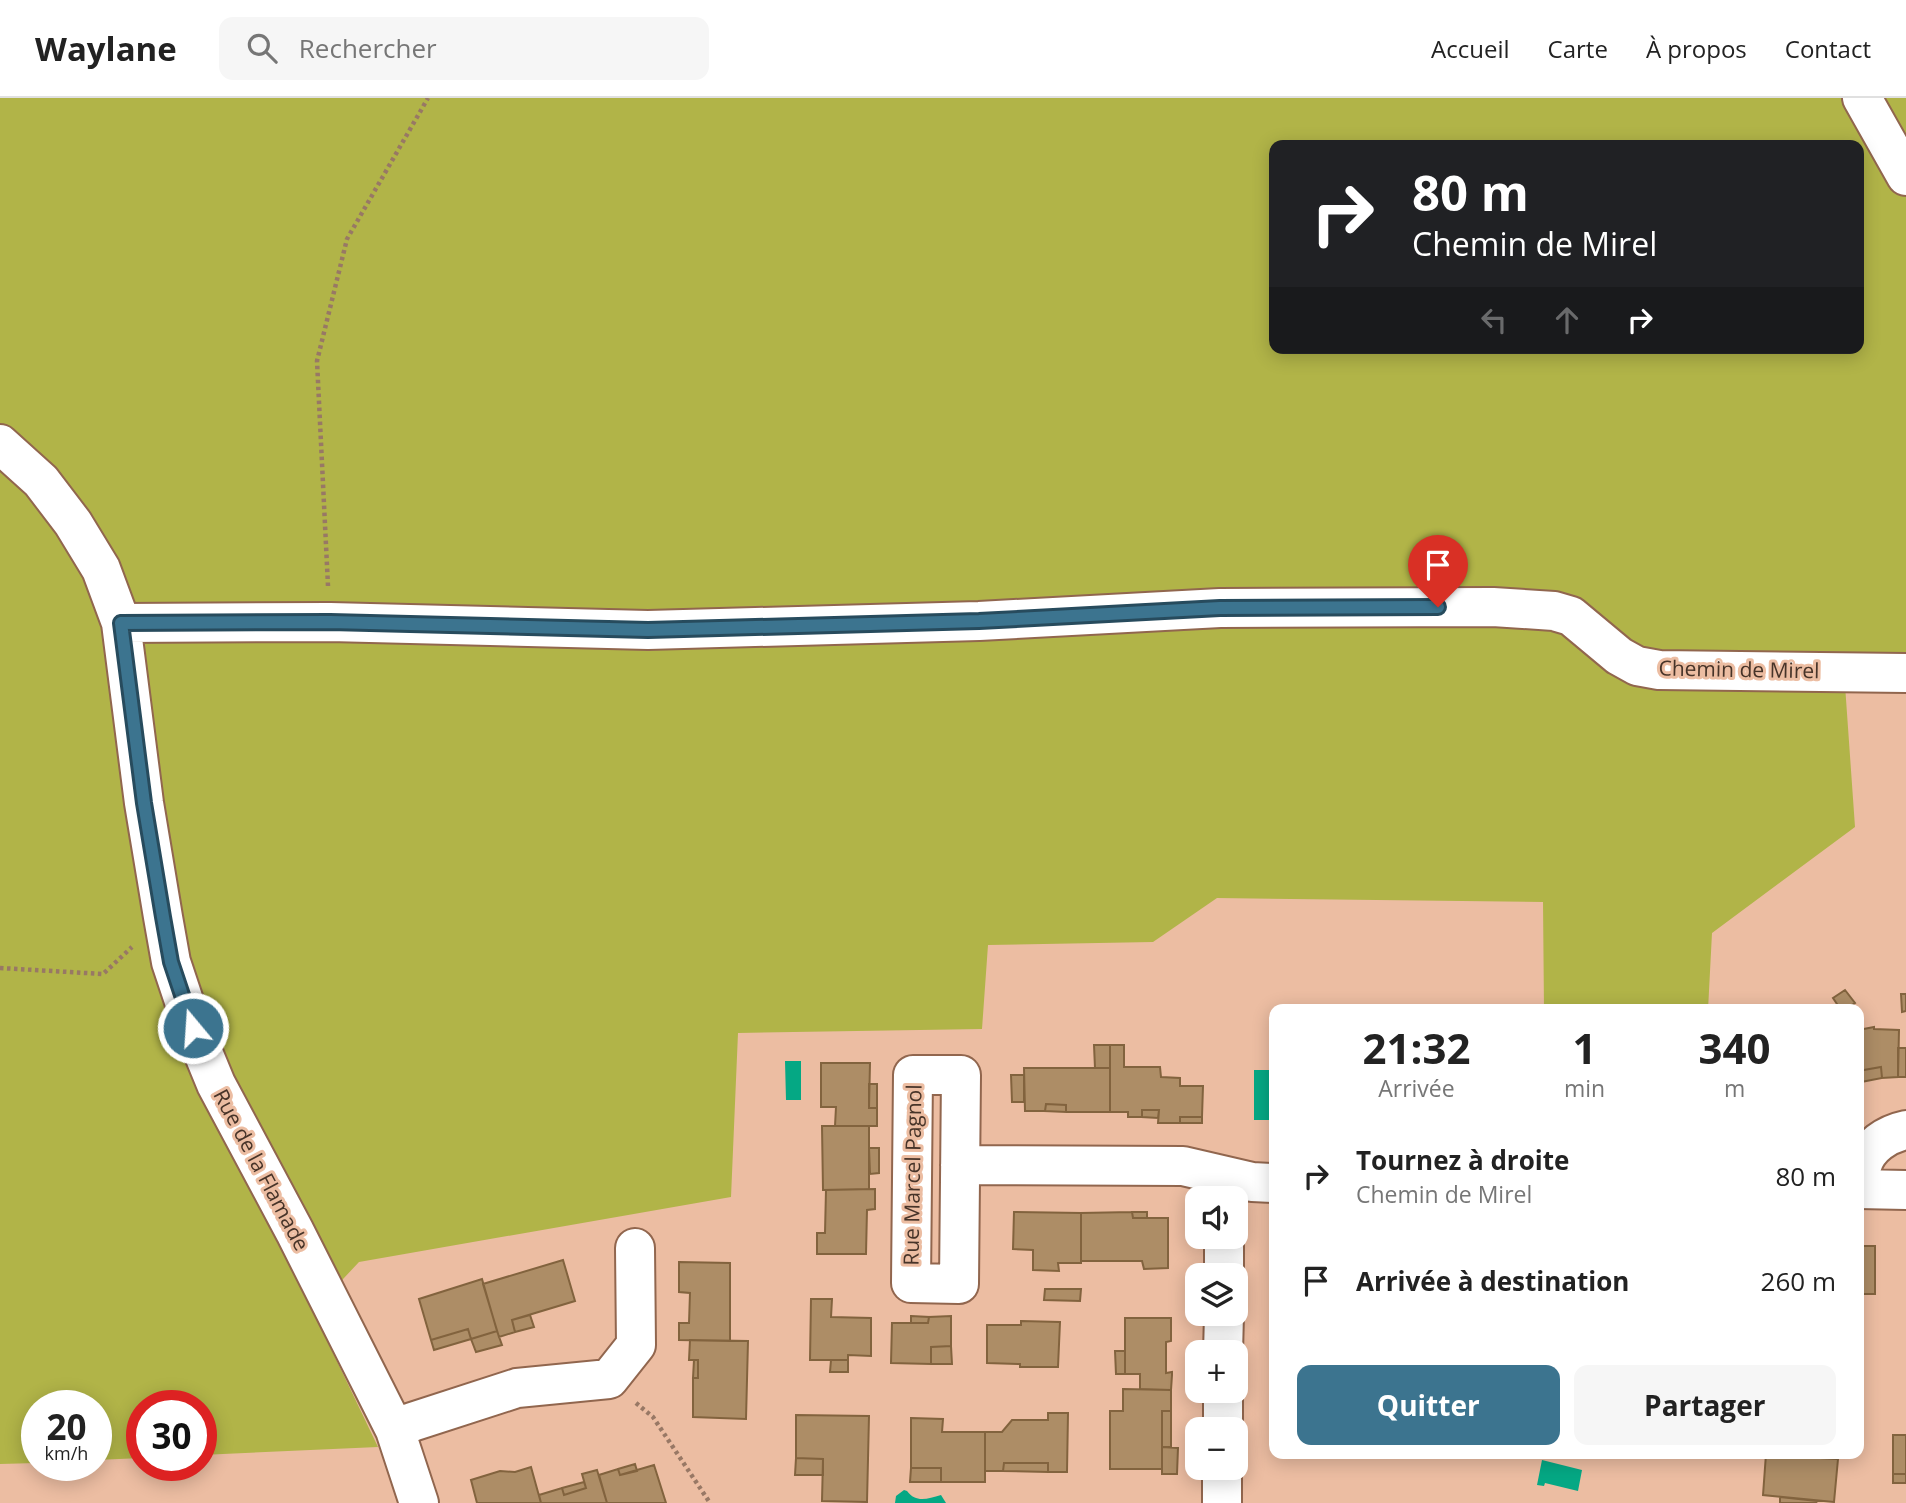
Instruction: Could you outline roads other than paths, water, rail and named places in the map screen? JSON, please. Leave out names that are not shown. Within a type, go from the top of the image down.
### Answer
[{"type":"street","points":[[1862,98],[1906,176]]},
{"type":"street","name":"Rue de la Flamade","points":[[0,444],[41,481],[73,523],[101,569],[121,623],[144,803],[163,917],[171,962],[193,1028],[216,1084],[295,1232],[394,1430],[419,1503]]},
{"type":"street","name":"Chemin de Mirel","points":[[121,623],[330,622],[648,630],[979,621],[1220,608],[1493,607],[1554,611],[1571,616],[1619,656],[1637,666],[1659,670],[1906,673]]},
{"type":"street","name":"Rue Marcel Pagnol","points":[[912,1075],[961,1076],[960,1164],[960,1284],[911,1283],[912,1075]]},
{"type":"street","points":[[1864,1163],[1873,1147],[1888,1135],[1906,1130]]},
{"type":"street","points":[[960,1164],[1183,1166],[1223,1186]]},
{"type":"street","points":[[1230,1186],[1252,1182],[1269,1183]]},
{"type":"street","points":[[1864,1189],[1906,1190]]},
{"type":"street","points":[[394,1430],[517,1388],[609,1379],[636,1345],[635,1248]]},
{"type":"street","points":[[1222,1480],[1222,1503]]}]
